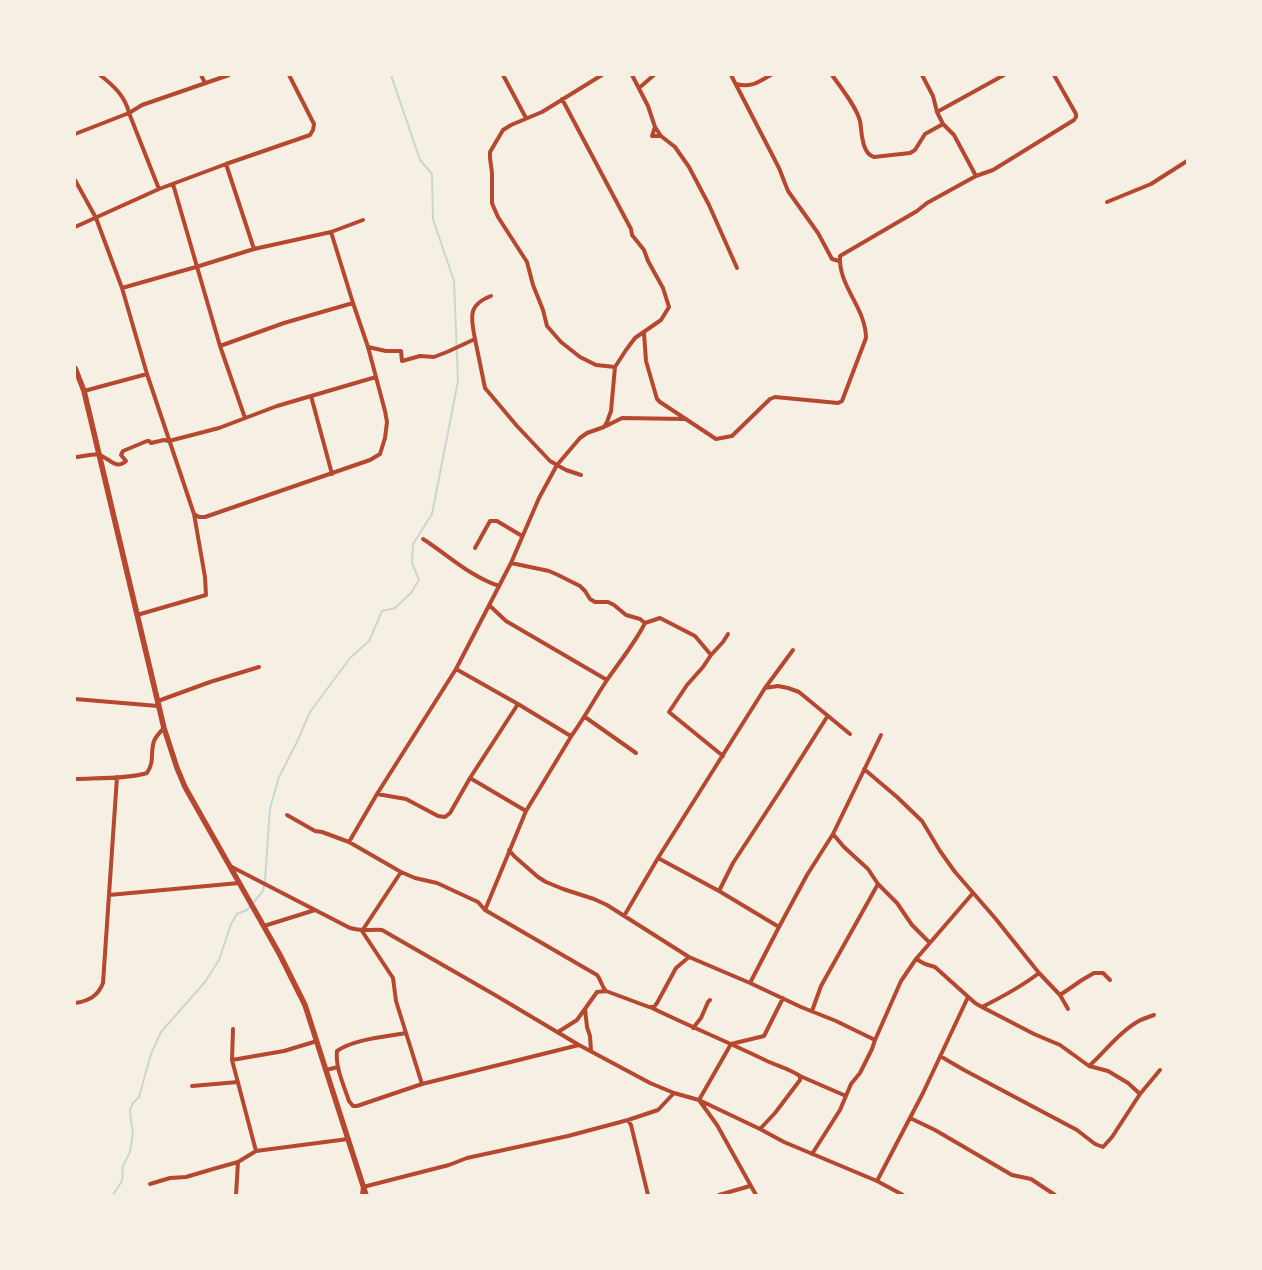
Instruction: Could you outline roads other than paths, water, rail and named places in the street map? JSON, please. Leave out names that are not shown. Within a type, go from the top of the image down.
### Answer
[{"type":"main road","points":[[75,368],[84,390],[158,704],[177,768],[185,787],[280,955],[305,1005],[366,1195]]},
{"type":"street","points":[[100,75],[121,94],[126,102],[159,189]]},
{"type":"street","points":[[201,75],[205,83]]},
{"type":"street","points":[[75,134],[129,113],[142,105],[229,75]]},
{"type":"street","points":[[75,227],[159,189],[310,134],[313,130],[314,124],[289,75]]},
{"type":"street","points":[[503,75],[526,118]]},
{"type":"street","points":[[602,75],[542,112],[526,118],[503,130],[490,152],[492,203],[498,217],[527,262],[533,285],[543,310],[544,320],[550,330],[561,342],[580,357],[596,365],[615,367]]},
{"type":"street","points":[[632,75],[648,106],[655,127],[661,136],[675,147],[689,167],[709,205],[737,268]]},
{"type":"street","points":[[639,88],[654,75]]},
{"type":"street","points":[[731,75],[779,168],[788,190],[818,233],[832,259],[839,261]]},
{"type":"street","points":[[736,84],[750,86],[771,75]]},
{"type":"street","points":[[832,75],[858,115],[867,153],[869,155],[874,157],[915,150],[925,134],[944,124]]},
{"type":"street","points":[[922,75],[932,96],[937,112],[944,124],[954,135],[976,176]]},
{"type":"street","points":[[937,112],[1004,75]]},
{"type":"street","points":[[644,333],[646,361],[657,399],[716,439],[732,436],[770,399],[774,397],[838,402],[842,401],[866,338],[866,328],[863,317],[844,280],[839,261],[840,256],[917,211],[927,203],[976,176],[993,170],[1074,120],[1076,114],[1054,75]]},
{"type":"street","points":[[562,99],[631,229],[632,235],[644,250],[648,261],[663,288],[669,307],[661,320],[635,338],[615,367],[611,411],[604,428]]},
{"type":"street","points":[[655,127],[652,136],[661,136]]},
{"type":"street","points":[[1107,202],[1151,184],[1187,161]]},
{"type":"street","points":[[226,164],[254,249]]},
{"type":"street","points":[[75,180],[96,218],[122,288],[147,374],[194,514],[204,577],[206,595],[137,615]]},
{"type":"street","points":[[173,184],[220,346],[245,418]]},
{"type":"street","points":[[122,288],[254,249],[331,232],[363,220]]},
{"type":"street","points":[[194,514],[199,517],[205,517],[332,474],[370,460],[380,454],[385,438],[386,422],[376,376],[331,232]]},
{"type":"street","points":[[491,296],[476,306],[472,312],[471,318],[484,388],[550,461],[566,470],[581,475]]},
{"type":"street","points":[[220,346],[284,324],[353,303]]},
{"type":"street","points":[[368,347],[386,351],[401,352],[402,361],[420,356],[434,356],[447,352],[475,338]]},
{"type":"street","points":[[84,390],[147,374]]},
{"type":"street","points":[[75,457],[99,455],[117,465],[122,464],[126,461],[121,455],[123,451],[127,448],[147,441],[151,443],[164,440],[169,441],[219,428],[277,406],[376,376]]},
{"type":"street","points":[[311,396],[332,474]]},
{"type":"street","points":[[349,842],[377,794],[456,669],[512,563],[539,498],[557,465],[580,438],[587,433],[604,428],[622,418],[686,420]]},
{"type":"street","points":[[475,548],[490,521],[497,521],[522,536]]},
{"type":"street","points":[[423,539],[468,570],[499,586]]},
{"type":"street","points":[[512,563],[549,571],[558,575],[580,586],[590,599],[595,602],[608,602],[626,615],[640,619],[645,623]]},
{"type":"street","points":[[489,605],[506,621],[607,680]]},
{"type":"street","points":[[485,910],[526,810],[607,680],[639,635],[645,623],[660,618],[670,622],[695,636],[711,655]]},
{"type":"street","points":[[723,756],[669,712],[687,685],[728,634]]},
{"type":"street","points":[[624,916],[658,858],[765,688],[793,650]]},
{"type":"street","points":[[75,699],[158,704],[210,682],[259,667]]},
{"type":"street","points":[[456,669],[569,735],[572,735]]},
{"type":"street","points":[[765,688],[778,686],[798,692],[827,717],[850,734]]},
{"type":"street","points":[[377,794],[406,799],[438,816],[445,817],[450,813],[470,778],[518,704]]},
{"type":"street","points":[[585,717],[636,753]]},
{"type":"street","points":[[719,891],[733,863],[827,717]]},
{"type":"street","points":[[75,779],[142,775],[147,773],[152,762],[153,744],[164,728]]},
{"type":"street","points":[[750,983],[807,875],[833,834],[880,735]]},
{"type":"street","points":[[864,769],[922,821],[955,872],[999,922],[1039,974],[1060,995],[1068,1009]]},
{"type":"street","points":[[75,1003],[92,998],[99,992],[103,983],[117,777]]},
{"type":"street","points":[[470,778],[526,810]]},
{"type":"street","points":[[286,815],[315,831],[322,832],[349,842],[414,878],[437,884],[478,902],[485,910],[597,976],[601,980],[602,987],[606,991],[650,1007],[693,1028],[732,1044],[780,1068],[795,1072],[800,1076],[846,1096]]},
{"type":"street","points":[[833,834],[844,847],[868,868],[878,884],[897,903],[912,925],[930,942]]},
{"type":"street","points":[[509,850],[538,877],[546,882],[607,905],[689,957],[836,1021],[875,1040]]},
{"type":"street","points":[[658,858],[719,891],[779,927]]},
{"type":"street","points":[[229,865],[350,928],[362,931],[382,930],[579,1045],[650,1083],[674,1093],[699,1100],[784,1142],[877,1181],[903,1195]]},
{"type":"street","points":[[362,931],[401,872]]},
{"type":"street","points":[[109,895],[239,883]]},
{"type":"street","points":[[812,1011],[821,986],[878,884]]},
{"type":"street","points":[[812,1154],[833,1123],[851,1084],[860,1073],[901,981],[916,959],[973,893]]},
{"type":"street","points":[[264,926],[315,910]]},
{"type":"street","points":[[362,931],[393,978],[396,1002],[422,1084]]},
{"type":"street","points":[[650,1007],[654,1007],[657,1003],[676,968],[689,957]]},
{"type":"street","points":[[916,959],[935,967],[982,1007],[1034,1034],[1060,1045],[1089,1066],[1108,1072],[1128,1082],[1140,1094]]},
{"type":"street","points":[[1060,995],[1094,973],[1103,973],[1110,980]]},
{"type":"street","points":[[982,1007],[1007,995],[1039,974]]},
{"type":"street","points":[[558,1032],[577,1020],[602,987]]},
{"type":"street","points":[[597,992],[606,991]]},
{"type":"street","points":[[877,1181],[910,1118],[968,996]]},
{"type":"street","points":[[699,1100],[732,1044],[764,1036],[783,998]]},
{"type":"street","points":[[693,1028],[701,1018],[710,1000]]},
{"type":"street","points":[[585,1009],[591,1051]]},
{"type":"street","points":[[1089,1066],[1128,1028],[1137,1022],[1154,1015]]},
{"type":"street","points":[[233,1029],[232,1060],[256,1151]]},
{"type":"street","points":[[406,1033],[364,1041],[336,1051],[338,1067],[349,1101],[353,1106],[357,1106],[422,1084],[579,1045]]},
{"type":"street","points":[[232,1060],[284,1051],[317,1041]]},
{"type":"street","points":[[940,1056],[1077,1130],[1095,1144],[1103,1147],[1112,1137],[1140,1094],[1160,1070]]},
{"type":"street","points":[[326,1070],[338,1067]]},
{"type":"street","points":[[760,1129],[800,1080],[800,1076]]},
{"type":"street","points":[[192,1086],[238,1082]]},
{"type":"street","points":[[362,1195],[363,1187],[449,1165],[467,1158],[568,1136],[628,1120],[658,1110],[674,1093]]},
{"type":"street","points":[[699,1100],[718,1125],[756,1195]]},
{"type":"street","points":[[910,1118],[935,1130],[1012,1175],[1030,1179],[1055,1195]]},
{"type":"street","points":[[628,1120],[631,1125],[648,1195]]},
{"type":"street","points":[[150,1184],[170,1178],[186,1178],[200,1174],[213,1168],[238,1162],[256,1151],[348,1139]]},
{"type":"street","points":[[236,1195],[238,1162]]},
{"type":"street","points":[[719,1195],[750,1186]]},
{"type":"waterway","points":[[113,1195],[122,1181],[123,1166],[130,1152],[133,1132],[130,1109],[139,1097],[151,1054],[161,1032],[205,982],[219,960],[231,924],[237,914],[247,910],[263,891],[270,808],[279,777],[310,712],[350,658],[369,641],[382,611],[395,608],[411,593],[419,580],[412,563],[413,544],[432,514],[458,381],[454,281],[433,219],[432,174],[420,160],[391,75]]}]
